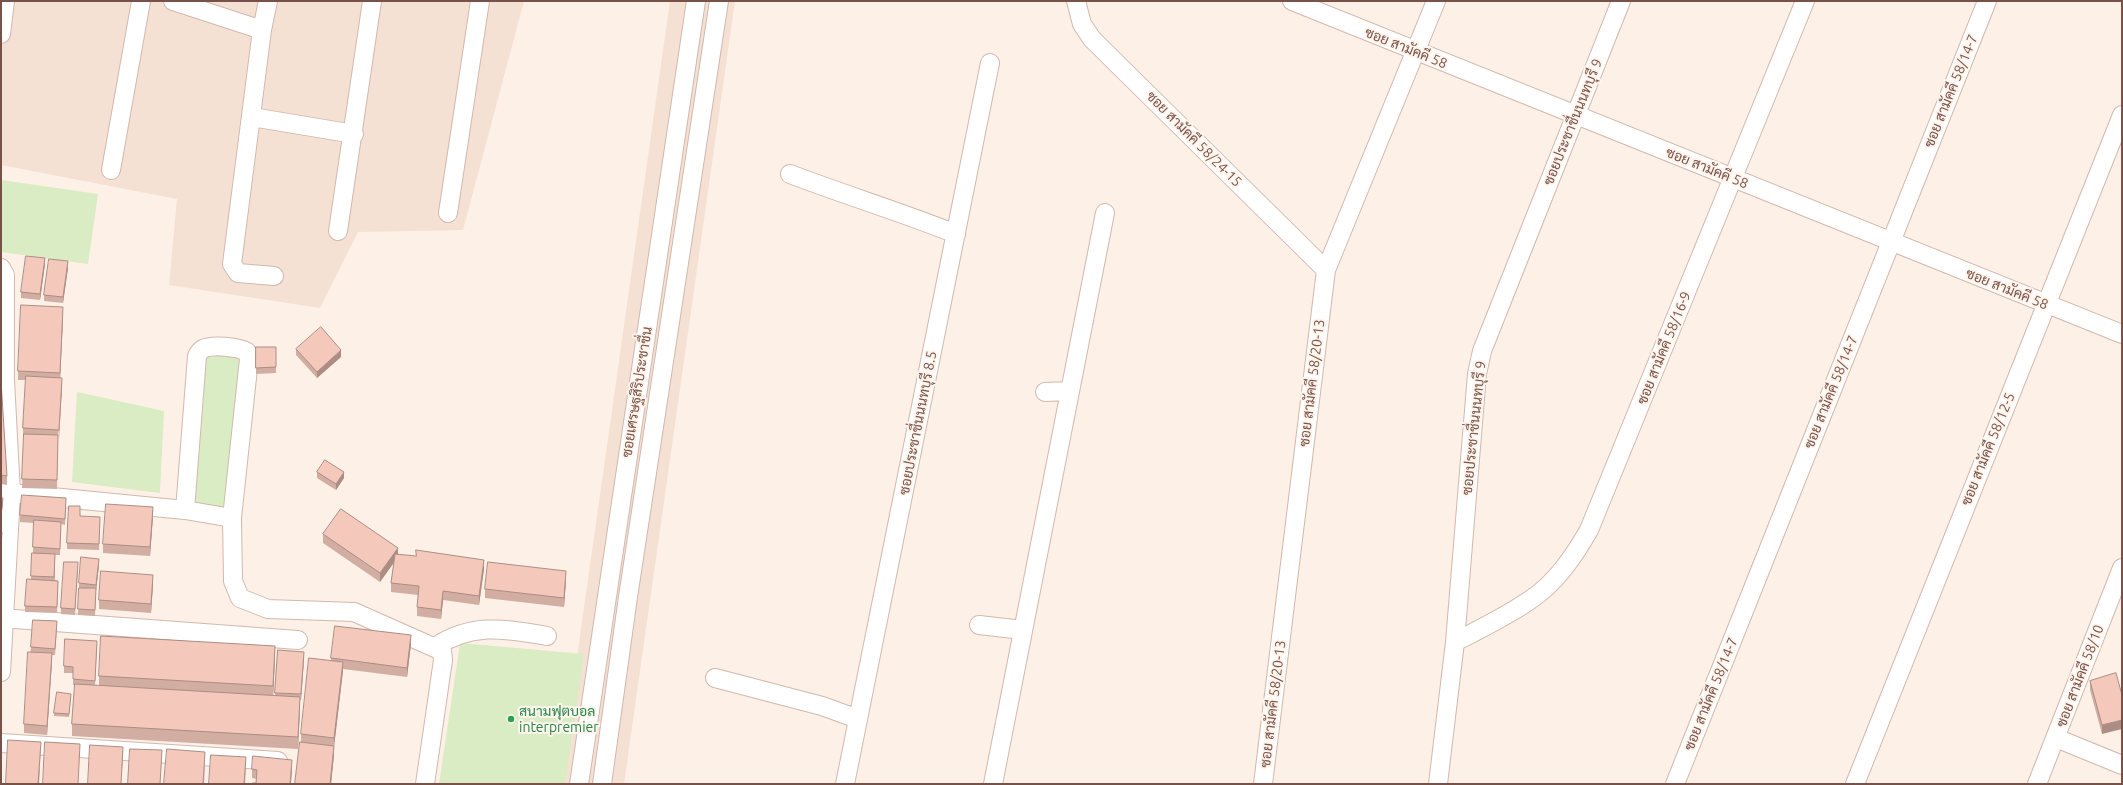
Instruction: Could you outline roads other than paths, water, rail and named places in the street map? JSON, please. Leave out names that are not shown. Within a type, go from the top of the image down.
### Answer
[{"type":"street","points":[[1,34],[5,1]]},
{"type":"street","points":[[111,170],[141,1]]},
{"type":"street","points":[[173,1],[262,30]]},
{"type":"street","points":[[268,1],[262,30],[232,264],[238,273],[274,276]]},
{"type":"street","points":[[338,231],[354,134],[372,1]]},
{"type":"street","points":[[448,213],[480,1]]},
{"type":"street","name":"ซอยเศรษฐสิริประชาชื่น","points":[[579,784],[696,1]]},
{"type":"street","name":"ซอยเศรษฐสิริประชาชื่น","points":[[602,784],[628,596],[719,1]]},
{"type":"street","name":"ซอย สามัคคี 58/24-15","points":[[1076,1],[1080,19],[1092,39],[1326,270]]},
{"type":"street","name":"ซอย สามัคคี 58","points":[[1292,1],[2122,334]]},
{"type":"street","name":"ซอย สามัคคี 58/20-13","points":[[1263,784],[1326,270],[1436,1]]},
{"type":"street","name":"ซอยประชาชื่นนนทบุรี 9","points":[[1438,784],[1455,642],[1477,374],[1482,351],[1621,1]]},
{"type":"street","name":"ซอย สามัคคี 58/16-9","points":[[1455,642],[1531,600],[1550,583],[1572,558],[1586,536],[1734,179],[1805,1]]},
{"type":"street","name":"ซอย สามัคคี 58/14-7","points":[[1675,784],[1987,1]]},
{"type":"street","name":"ซอยประชาชื่นนนทบุรี 8.5","points":[[845,784],[990,63]]},
{"type":"street","name":"ซอย สามัคคี 58/12-5","points":[[1855,784],[2122,115]]},
{"type":"street","points":[[252,117],[354,134]]},
{"type":"street","points":[[790,174],[853,198],[912,216],[956,234]]},
{"type":"street","points":[[993,784],[1104,212]]},
{"type":"street","points":[[1,268],[5,275],[3,379],[6,493],[1,672]]},
{"type":"street","points":[[185,510],[198,356],[201,350],[208,347],[241,348],[247,352],[249,359],[232,518],[233,581],[240,598],[268,609],[354,612],[442,651],[443,660],[425,784]]},
{"type":"street","points":[[1045,392],[1070,391]]},
{"type":"street","points":[[6,493],[185,510],[232,518]]},
{"type":"street","name":"ซอย สามัคคี 58/10","points":[[2037,784],[2122,568]]},
{"type":"street","points":[[2,618],[298,640]]},
{"type":"street","points":[[979,625],[1023,630]]},
{"type":"street","points":[[435,647],[455,634],[486,629],[512,630],[546,636]]},
{"type":"street","points":[[715,678],[822,706],[858,719]]},
{"type":"street","points":[[2056,738],[2122,765]]},
{"type":"street","points":[[1,743],[290,762]]},
{"type":"place","name":"สนามฟุตบอล interpremier","points":[[511,719]]}]
